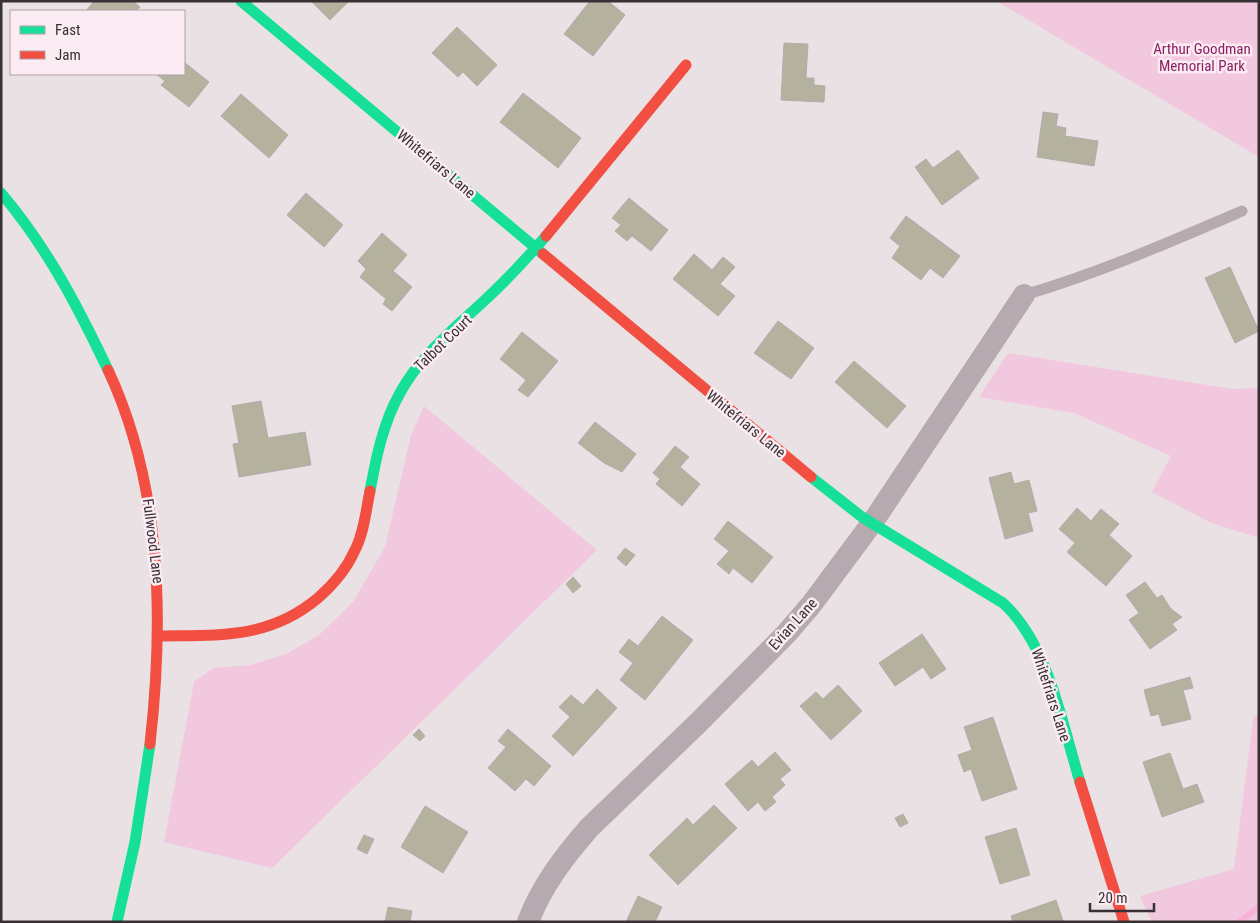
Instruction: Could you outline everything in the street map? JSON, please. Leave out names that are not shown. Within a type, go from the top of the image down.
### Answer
[{"type":"street","name":"Whitefriars Lane","points":[[241,1],[820,485],[872,523],[1003,603],[1015,614],[1036,645],[1045,668],[1124,922]]},
{"type":"street","name":"Talbot Court","points":[[160,636],[242,633],[290,617],[308,608],[327,592],[348,565],[356,549],[382,438],[399,393],[425,357],[476,311],[536,248],[686,65]]},
{"type":"street","name":"Fullwood Lane","points":[[1,193],[43,249],[74,299],[105,359],[135,439],[150,505],[159,576],[160,636],[158,686],[147,783],[117,922]]},
{"type":"street","name":"Evian Lane","points":[[528,922],[545,884],[589,828],[786,634],[838,571],[1024,295]]},
{"type":"lane","points":[[1024,295],[1066,283],[1129,259],[1242,211]]},
{"type":"green space","name":"Arthur Goodman Memorial Park","points":[[996,1],[1259,1],[1259,157]]},
{"type":"green space","points":[[1008,353],[1233,389],[1259,388],[1259,538],[1211,523],[1152,492],[1171,456],[1074,413],[979,397]]},
{"type":"green space","points":[[424,406],[597,550],[272,868],[164,842],[194,682],[213,668],[250,665],[286,654],[319,635],[353,602],[385,547],[411,435]]},
{"type":"green space","points":[[1259,711],[1259,922],[1152,922],[1140,896],[1234,869],[1253,719]]},
{"type":"building","points":[[94,1],[133,1],[140,7],[137,10],[87,10]]},
{"type":"building","points":[[311,1],[349,1],[330,20]]},
{"type":"building","points":[[590,1],[608,1],[625,15],[593,56],[564,34]]},
{"type":"building","points":[[457,27],[497,65],[477,86],[463,72],[458,77],[432,53]]},
{"type":"building","points":[[784,43],[808,44],[806,78],[814,78],[814,85],[825,86],[824,102],[781,100]]},
{"type":"building","points":[[185,63],[209,82],[189,107],[161,85],[165,81],[157,75],[185,75]]},
{"type":"building","points":[[523,93],[581,138],[558,168],[500,122]]},
{"type":"building","points":[[241,94],[288,135],[269,158],[221,116]]},
{"type":"building","points":[[1043,112],[1058,114],[1056,126],[1066,128],[1065,136],[1098,141],[1094,166],[1037,157]]},
{"type":"building","points":[[958,150],[979,178],[942,205],[915,167],[926,159],[933,168]]},
{"type":"building","points":[[306,193],[343,225],[324,247],[287,215]]},
{"type":"building","points":[[629,198],[668,230],[651,251],[632,236],[627,241],[615,231],[621,225],[612,218]]},
{"type":"building","points":[[906,216],[960,256],[943,278],[930,268],[921,280],[892,258],[900,246],[890,238]]},
{"type":"building","points":[[382,233],[407,255],[393,271],[412,287],[392,311],[383,304],[386,299],[360,277],[366,269],[358,261]]},
{"type":"building","points":[[694,254],[712,270],[723,257],[735,267],[720,284],[735,296],[718,316],[673,279]]},
{"type":"building","points":[[1230,267],[1259,331],[1235,343],[1205,278]]},
{"type":"building","points":[[778,321],[814,348],[791,379],[754,353]]},
{"type":"building","points":[[522,332],[558,361],[528,397],[518,390],[526,380],[500,359]]},
{"type":"building","points":[[854,361],[906,406],[887,428],[835,382]]},
{"type":"building","points":[[261,401],[268,438],[305,432],[311,465],[239,477],[233,444],[239,443],[232,406]]},
{"type":"building","points":[[595,422],[636,454],[622,472],[604,463],[578,443]]},
{"type":"building","points":[[675,446],[689,457],[680,467],[700,484],[682,506],[656,484],[660,479],[653,473]]},
{"type":"building","points":[[1011,472],[1014,484],[1029,480],[1037,511],[1028,513],[1033,531],[1005,539],[989,478]]},
{"type":"building","points":[[1077,508],[1091,521],[1101,509],[1119,524],[1109,535],[1132,556],[1106,586],[1067,552],[1075,543],[1059,529]]},
{"type":"building","points":[[728,521],[773,557],[752,583],[733,568],[729,574],[717,564],[729,551],[714,539]]},
{"type":"building","points":[[625,548],[635,555],[626,566],[617,558]]},
{"type":"building","points":[[573,577],[581,586],[573,593],[566,584]]},
{"type":"building","points":[[1145,582],[1157,598],[1162,595],[1171,609],[1182,617],[1172,624],[1177,630],[1150,649],[1129,620],[1139,613],[1126,595]]},
{"type":"building","points":[[662,616],[693,640],[645,700],[620,680],[633,663],[619,652],[629,639],[638,646]]},
{"type":"building","points":[[922,634],[946,669],[931,679],[923,667],[895,686],[879,663]]},
{"type":"building","points":[[1190,677],[1193,688],[1183,690],[1191,719],[1162,726],[1159,714],[1151,716],[1144,690]]},
{"type":"building","points":[[838,685],[862,711],[831,740],[800,706],[816,692],[823,699]]},
{"type":"building","points":[[597,689],[617,708],[573,756],[552,736],[570,717],[559,707],[571,695],[583,705]]},
{"type":"building","points":[[993,717],[1017,789],[982,801],[971,769],[964,772],[958,755],[972,750],[964,727]]},
{"type":"building","points":[[419,729],[425,736],[420,741],[413,735]]},
{"type":"building","points":[[508,729],[551,766],[534,786],[526,779],[515,791],[488,768],[506,747],[498,741]]},
{"type":"building","points":[[775,752],[791,770],[780,779],[785,785],[772,797],[776,802],[765,811],[758,802],[748,811],[725,784],[752,760],[758,767]]},
{"type":"building","points":[[1170,753],[1183,789],[1197,784],[1204,802],[1162,817],[1143,762]]},
{"type":"building","points":[[714,805],[737,828],[678,885],[649,855],[687,818],[693,825]]},
{"type":"building","points":[[425,806],[468,832],[443,873],[401,847]]},
{"type":"building","points":[[903,814],[908,823],[900,827],[895,818]]},
{"type":"building","points":[[1016,828],[1030,875],[1000,884],[985,837]]},
{"type":"building","points":[[364,835],[374,839],[367,854],[357,849]]},
{"type":"building","points":[[638,896],[662,907],[655,922],[626,922]]},
{"type":"building","points":[[1056,900],[1063,921],[1013,922],[1011,916]]},
{"type":"building","points":[[388,907],[412,911],[410,922],[385,922]]},
{"type":"waterway","points":[[1239,922],[1259,907]]},
{"type":"traffic: fast","points":[[241,1],[543,254]]},
{"type":"traffic: fast","points":[[1,193],[33,235],[61,278],[108,370]]},
{"type":"traffic: fast","points":[[370,491],[378,453],[389,416],[408,380],[438,344],[501,285],[546,236]]},
{"type":"traffic: fast","points":[[811,477],[862,517],[1003,603],[1019,620],[1032,641],[1052,686],[1080,782]]},
{"type":"traffic: fast","points":[[117,922],[135,842],[150,744]]},
{"type":"traffic: jam","points":[[546,236],[686,65]]},
{"type":"traffic: jam","points":[[543,254],[811,477]]},
{"type":"traffic: jam","points":[[108,370],[126,414],[149,506],[157,601],[157,649],[150,744]]},
{"type":"traffic: jam","points":[[160,636],[243,632],[262,628],[300,611],[324,593],[348,563],[361,536],[370,491]]},
{"type":"traffic: jam","points":[[1080,782],[1124,922]]}]
